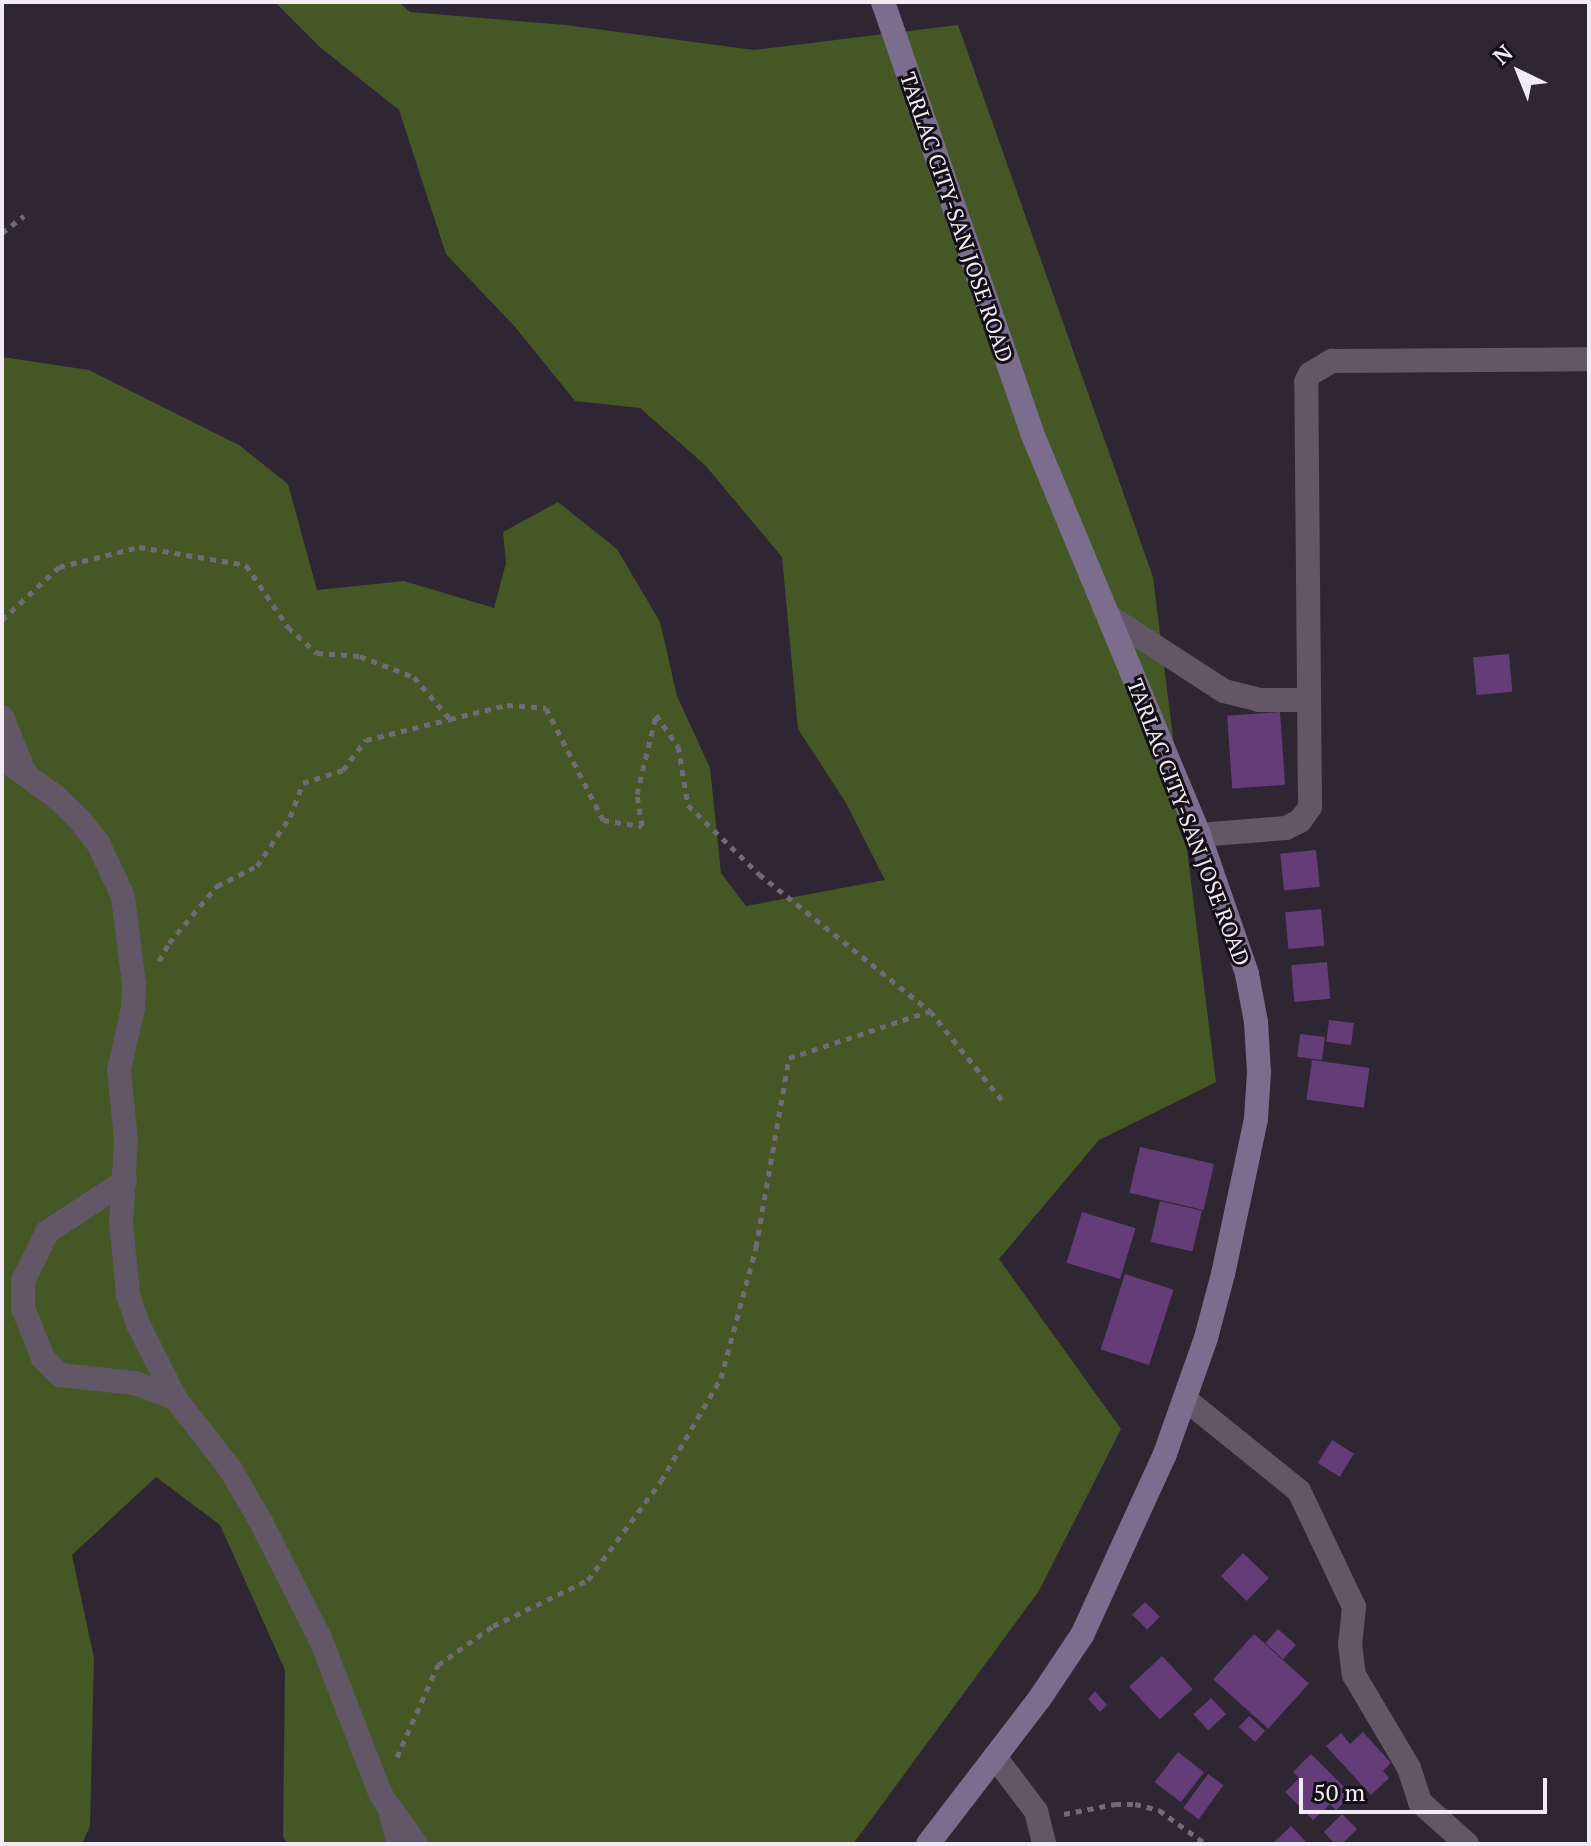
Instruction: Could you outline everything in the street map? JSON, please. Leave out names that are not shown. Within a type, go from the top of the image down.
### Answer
[{"type":"main road","name":"TARLAC CITY-SAN JOSE ROAD","points":[[883,2],[1032,433],[1199,835],[1247,974],[1256,1022],[1259,1072],[1256,1119],[1242,1193],[1206,1338],[1185,1399],[1119,1561],[1082,1635],[928,1844]]},
{"type":"street","points":[[1199,835],[1286,828],[1305,815],[1310,807],[1306,382],[1310,374],[1332,361],[1589,359]]},
{"type":"street","points":[[1110,617],[1224,691],[1259,700],[1309,700]]},
{"type":"street","points":[[2,717],[25,774]]},
{"type":"street","points":[[2,758],[79,819],[99,845],[116,878],[129,928],[133,1008],[119,1070],[126,1140],[121,1223],[128,1295],[138,1324],[175,1398],[231,1470],[262,1524],[320,1638],[381,1795],[416,1844]]},
{"type":"street","points":[[125,1181],[47,1232],[23,1281],[23,1308],[43,1358],[60,1375],[135,1383],[175,1398]]},
{"type":"street","points":[[1185,1399],[1299,1491],[1354,1607],[1350,1644],[1354,1675],[1409,1768],[1420,1802],[1467,1844]]},
{"type":"street","points":[[995,1757],[1036,1811],[1044,1844]]},
{"type":"lane","points":[[381,1795],[395,1844]]},
{"type":"path","points":[[2,233],[24,216]]},
{"type":"path","points":[[2,620],[59,567],[139,547],[246,565],[288,627],[317,653],[360,656],[414,677],[450,719]]},
{"type":"path","points":[[133,1008],[169,943],[217,886],[257,866],[290,817],[303,783],[343,770],[366,740],[507,705],[546,708],[603,820],[642,826],[637,794],[656,715],[678,746],[688,805],[759,874],[930,1011],[1005,1104]]},
{"type":"path","points":[[381,1795],[438,1665],[493,1626],[588,1580],[661,1481],[721,1378],[756,1247],[789,1058],[930,1011]]},
{"type":"path","points":[[1036,1811],[1068,1815],[1115,1804],[1135,1804],[1159,1810],[1206,1844]]},
{"type":"green space","points":[[275,2],[399,2],[410,12],[566,25],[754,50],[958,25],[1153,577],[1216,1082],[1099,1140],[999,1259],[1121,1429],[1039,1591],[853,1844],[287,1844],[283,1836],[285,1670],[220,1525],[156,1477],[72,1555],[94,1658],[90,1826],[82,1844],[2,1844],[2,357],[89,370],[239,445],[288,484],[317,590],[404,581],[494,608],[506,563],[503,532],[558,502],[617,549],[660,622],[677,696],[710,768],[721,873],[746,906],[885,880],[846,803],[798,729],[782,557],[705,465],[640,408],[575,401],[516,328],[446,254],[399,110],[321,48]]},
{"type":"building","points":[[1509,654],[1512,692],[1476,695],[1473,657]]},
{"type":"building","points":[[1280,712],[1285,785],[1232,789],[1227,716]]},
{"type":"building","points":[[1316,850],[1320,887],[1284,891],[1280,854]]},
{"type":"building","points":[[1321,909],[1324,946],[1288,949],[1285,912]]},
{"type":"building","points":[[1327,962],[1330,999],[1294,1002],[1291,965]]},
{"type":"building","points":[[1329,1020],[1354,1023],[1351,1045],[1326,1042]]},
{"type":"building","points":[[1300,1034],[1325,1037],[1322,1060],[1297,1057]]},
{"type":"building","points":[[1312,1060],[1369,1068],[1364,1108],[1306,1100]]},
{"type":"building","points":[[1140,1147],[1214,1164],[1203,1210],[1129,1193]]},
{"type":"building","points":[[1160,1201],[1202,1211],[1192,1252],[1151,1242]]},
{"type":"building","points":[[1082,1212],[1136,1228],[1120,1279],[1067,1263]]},
{"type":"building","points":[[1125,1274],[1174,1290],[1149,1365],[1101,1349]]},
{"type":"building","points":[[1332,1440],[1354,1454],[1340,1477],[1318,1463]]},
{"type":"building","points":[[1243,1553],[1269,1578],[1247,1601],[1221,1576]]},
{"type":"building","points":[[1145,1602],[1160,1617],[1147,1630],[1132,1615]]},
{"type":"building","points":[[1278,1629],[1296,1645],[1283,1659],[1265,1643]]},
{"type":"building","points":[[1254,1634],[1309,1684],[1268,1729],[1213,1679]]},
{"type":"building","points":[[1162,1656],[1193,1689],[1160,1720],[1129,1687]]},
{"type":"building","points":[[1095,1691],[1107,1705],[1100,1712],[1088,1699]]},
{"type":"building","points":[[1211,1698],[1226,1714],[1208,1730],[1193,1714]]},
{"type":"building","points":[[1249,1716],[1265,1731],[1255,1742],[1239,1727]]},
{"type":"building","points":[[1363,1732],[1391,1763],[1383,1771],[1389,1778],[1371,1795],[1326,1746],[1341,1733],[1350,1744]]},
{"type":"building","points":[[1178,1752],[1204,1772],[1181,1802],[1155,1782]]},
{"type":"building","points":[[1311,1754],[1352,1795],[1336,1810],[1330,1804],[1313,1820],[1285,1792],[1299,1778],[1293,1772]]},
{"type":"building","points":[[1208,1774],[1223,1785],[1199,1819],[1183,1808]]},
{"type":"building","points":[[1342,1814],[1357,1829],[1342,1844],[1335,1844],[1324,1832]]},
{"type":"building","points":[[1291,1826],[1308,1844],[1272,1844]]}]
